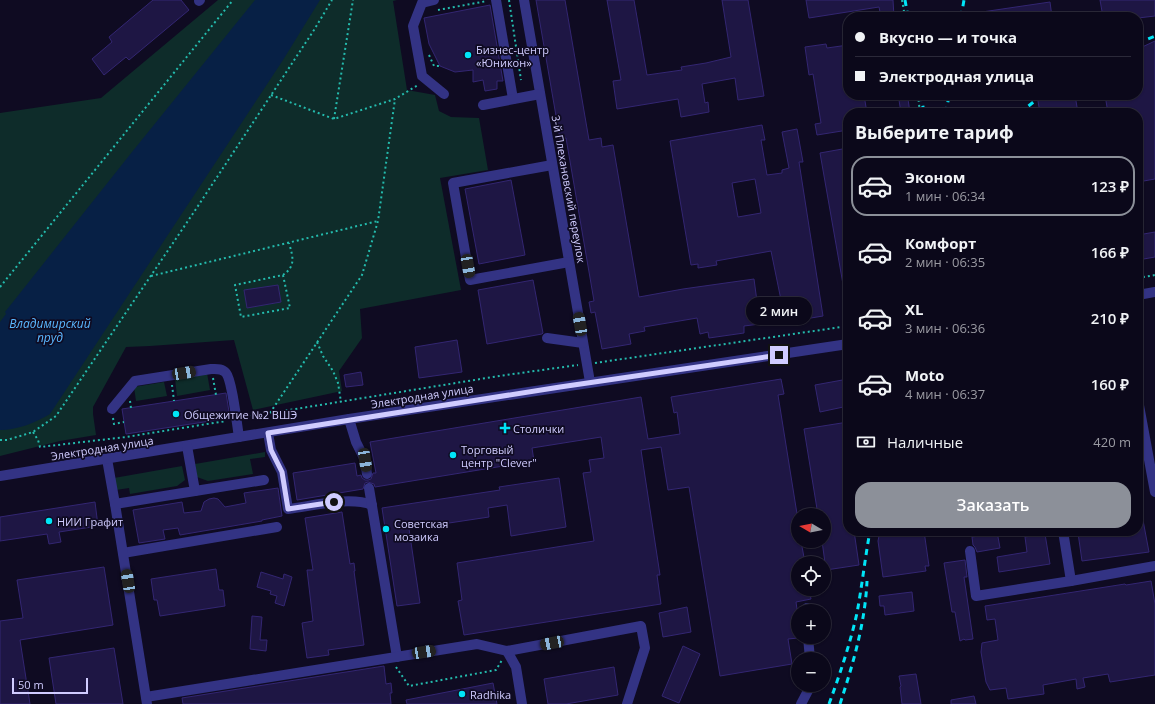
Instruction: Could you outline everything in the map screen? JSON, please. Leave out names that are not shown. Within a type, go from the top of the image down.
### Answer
[{"type":"street","points":[[496,0],[513,99]]},
{"type":"street","name":"3-й Плехановский переулок","points":[[524,0],[590,382]]},
{"type":"street","points":[[436,5],[422,3],[413,26],[422,76],[444,94]]},
{"type":"street","points":[[483,104],[540,94]]},
{"type":"street","points":[[552,165],[453,183],[470,280],[569,262]]},
{"type":"street","points":[[1143,294],[1155,292]]},
{"type":"street","points":[[547,338],[583,343]]},
{"type":"street","name":"Электродная улица","points":[[0,476],[349,419],[843,345]]},
{"type":"street","points":[[112,409],[135,382],[218,368],[223,370],[229,378],[239,437]]},
{"type":"street","points":[[349,419],[356,442],[365,460],[367,474]]},
{"type":"street","points":[[1143,427],[1155,492]]},
{"type":"street","points":[[268,433],[271,450],[282,472],[288,509],[349,500],[365,502],[372,505]]},
{"type":"street","points":[[187,446],[195,491]]},
{"type":"street","points":[[108,459],[146,701],[477,644],[507,651],[641,626],[645,648],[627,704]]},
{"type":"street","points":[[115,504],[264,480]]},
{"type":"street","points":[[369,488],[395,659]]},
{"type":"street","points":[[123,552],[277,528]]},
{"type":"street","points":[[1064,536],[1071,581]]},
{"type":"street","points":[[970,551],[976,596],[1155,566]]},
{"type":"street","points":[[507,651],[516,667],[522,704]]},
{"type":"street","points":[[801,704],[807,692]]},
{"type":"path","points":[[0,287],[233,0]]},
{"type":"path","points":[[0,440],[7,440],[33,432],[56,416],[271,95],[332,0]]},
{"type":"path","points":[[334,119],[353,0]]},
{"type":"path","points":[[436,5],[492,0]]},
{"type":"path","points":[[509,0],[524,97]]},
{"type":"path","points":[[902,0],[904,12]]},
{"type":"path","points":[[429,55],[434,66],[440,66]]},
{"type":"path","points":[[271,95],[334,119],[395,99],[427,80]]},
{"type":"path","points":[[270,414],[362,275],[378,221],[395,99]]},
{"type":"path","points":[[150,277],[378,221]]},
{"type":"path","points":[[283,275],[290,308],[241,317],[235,285],[283,275],[290,270],[293,260],[289,243]]},
{"type":"path","points":[[1143,277],[1155,275]]},
{"type":"path","points":[[594,363],[843,327]]},
{"type":"path","points":[[317,342],[338,382],[341,402]]},
{"type":"path","points":[[33,432],[40,447],[126,437],[499,376],[579,365]]},
{"type":"path","points":[[211,369],[216,395]]},
{"type":"path","points":[[170,375],[174,401]]},
{"type":"path","points":[[395,659],[399,673],[409,686],[496,670],[507,651]]},
{"type":"green space","points":[[218,0],[397,0],[393,1],[407,90],[435,95],[439,111],[451,117],[479,118],[488,170],[440,178],[461,290],[360,309],[362,338],[339,371],[342,391],[253,410],[234,340],[126,347],[93,407],[96,435],[60,441],[0,456],[0,113],[101,98]]},
{"type":"green space","points":[[207,373],[210,390],[177,396],[175,379]]},
{"type":"green space","points":[[164,382],[167,396],[136,401],[134,387]]},
{"type":"green space","points":[[265,452],[265,457],[250,459],[253,474],[208,481],[197,477],[195,464]]},
{"type":"green space","points":[[182,466],[185,480],[177,486],[130,494],[129,488],[116,490],[114,478]]},
{"type":"water","name":"Владимирский пруд","points":[[255,0],[320,0],[283,60],[50,414],[26,425],[13,429],[0,430],[0,322],[6,314],[5,312]]},
{"type":"building","points":[[153,0],[181,0],[189,10],[129,60],[126,57],[104,75],[92,59],[112,42],[109,37]]},
{"type":"building","points":[[536,0],[565,0],[589,140],[601,138],[602,147],[613,145],[639,297],[754,279],[760,324],[744,326],[744,333],[709,338],[708,332],[700,334],[697,318],[644,327],[645,331],[629,334],[631,344],[602,349],[595,312],[591,313],[589,302],[594,301],[566,138],[560,139]]},
{"type":"building","points":[[607,0],[634,0],[647,75],[682,70],[681,67],[731,57],[722,0],[748,0],[764,96],[738,100],[735,78],[702,84],[705,103],[708,102],[709,112],[681,117],[678,99],[617,109],[613,81],[621,80]]},
{"type":"building","points":[[806,0],[893,0],[894,12],[880,12],[879,7],[809,18]]},
{"type":"building","points":[[1100,0],[1155,0],[1155,16],[1143,17],[1143,12],[1102,12]]},
{"type":"building","points":[[1050,2],[1051,12],[982,12]]},
{"type":"building","name":"Бизнес-центр «Юникон»","points":[[490,5],[503,81],[497,81],[497,89],[485,91],[483,80],[473,82],[473,70],[455,72],[440,66],[429,44],[424,18]]},
{"type":"building","points":[[1155,41],[1155,179],[1143,181],[1143,108],[1107,108],[1106,100],[1143,100],[1143,47]]},
{"type":"building","points":[[826,44],[827,48],[843,46],[843,100],[865,100],[866,108],[843,108],[843,131],[817,135],[815,124],[821,123],[813,74],[809,75],[805,47]]},
{"type":"building","points":[[899,100],[908,100],[909,108],[900,108]]},
{"type":"building","points":[[1038,100],[1076,100],[1077,108],[1039,108]]},
{"type":"building","points":[[762,125],[765,140],[761,140],[767,175],[782,173],[782,170],[789,168],[782,132],[797,129],[803,162],[799,162],[823,316],[793,321],[790,299],[781,300],[771,251],[716,261],[717,265],[698,268],[698,264],[691,265],[670,141]],"holes":[[[755,179],[761,213],[738,217],[732,183]]]},
{"type":"building","points":[[843,149],[843,284],[820,153]]},
{"type":"building","points":[[511,180],[525,255],[479,264],[465,189]]},
{"type":"building","points":[[1155,232],[1155,257],[1143,259],[1143,234]]},
{"type":"building","points":[[533,280],[543,333],[487,344],[478,290]]},
{"type":"building","points":[[278,285],[281,302],[247,308],[244,290]]},
{"type":"building","points":[[457,340],[462,372],[419,378],[415,347]]},
{"type":"building","points":[[361,372],[363,385],[346,387],[344,375]]},
{"type":"building","points":[[781,379],[784,394],[778,395],[796,508],[791,508],[791,548],[802,548],[804,556],[791,556],[791,596],[810,596],[811,599],[796,602],[796,604],[791,604],[791,639],[788,639],[791,664],[720,676],[689,487],[668,490],[661,447],[641,450],[660,575],[657,575],[661,604],[464,635],[458,601],[462,600],[457,563],[594,541],[583,473],[591,472],[589,460],[604,458],[601,437],[532,448],[534,461],[375,487],[374,484],[368,482],[365,483],[363,489],[297,500],[293,473],[355,463],[357,476],[361,475],[365,480],[371,479],[373,473],[376,473],[370,442],[641,397],[648,439],[680,434],[677,412],[674,413],[671,397]]},
{"type":"building","points":[[843,380],[843,407],[820,412],[815,385]]},
{"type":"building","name":"Общежитие №2 ВШЭ","points":[[226,393],[230,418],[126,434],[122,409]]},
{"type":"building","points":[[843,423],[843,536],[855,536],[859,565],[831,569],[831,556],[824,556],[823,548],[831,548],[831,508],[817,508],[804,429]]},
{"type":"building","points":[[559,478],[566,527],[511,536],[507,505],[488,508],[489,517],[409,529],[420,603],[397,606],[382,508],[500,490],[499,487]]},
{"type":"building","points":[[278,488],[282,516],[262,521],[180,535],[178,528],[163,530],[165,539],[139,543],[133,510],[182,502],[184,513],[201,511],[204,502],[209,499],[218,499],[225,507],[246,503],[244,493]]},
{"type":"building","name":"НИИ Графит","points":[[95,502],[98,526],[59,532],[61,542],[49,544],[47,534],[0,541],[0,517]]},
{"type":"building","points":[[342,512],[350,564],[354,563],[364,645],[328,650],[329,655],[307,658],[302,623],[313,621],[307,570],[313,570],[305,518]]},
{"type":"building","points":[[1143,520],[1149,552],[1082,561],[1078,536],[1143,536]]},
{"type":"building","points":[[879,536],[925,536],[929,566],[925,566],[926,571],[883,577],[878,541]]},
{"type":"building","points":[[997,536],[1000,548],[977,552],[973,545],[972,537]]},
{"type":"building","points":[[1045,536],[1050,564],[999,572],[997,557],[1027,552],[1025,537]]},
{"type":"building","points":[[965,560],[967,577],[964,577],[973,639],[964,639],[960,641],[955,612],[952,612],[944,563]]},
{"type":"building","points":[[104,567],[113,625],[20,640],[30,704],[0,704],[0,621],[23,618],[17,580]]},
{"type":"building","points":[[216,569],[219,590],[223,590],[225,606],[160,616],[157,600],[154,600],[151,579]]},
{"type":"building","points":[[261,572],[283,579],[284,574],[292,577],[284,606],[275,603],[277,596],[270,594],[271,591],[257,587]]},
{"type":"building","points":[[1151,581],[1155,604],[1155,675],[1110,682],[1108,674],[1083,678],[1085,687],[1077,689],[1076,679],[1043,685],[1044,694],[1008,699],[1006,688],[990,690],[986,682],[981,652],[982,643],[998,640],[995,619],[987,620],[985,606]]},
{"type":"building","points":[[912,592],[914,611],[885,615],[884,606],[880,606],[879,596]]},
{"type":"building","points":[[687,607],[691,632],[663,637],[659,613]]},
{"type":"building","points":[[252,616],[262,617],[260,640],[267,640],[266,651],[250,649]]},
{"type":"building","points":[[683,646],[700,654],[679,703],[662,696]]},
{"type":"building","points":[[114,648],[123,704],[56,704],[49,658]]},
{"type":"building","points":[[384,666],[386,684],[391,683],[391,704],[183,704],[182,698]]},
{"type":"building","points":[[614,667],[618,695],[566,704],[548,704],[544,679]]},
{"type":"building","points":[[916,674],[921,704],[902,704],[899,676]]},
{"type":"building","points":[[493,683],[497,704],[407,704],[406,700]]},
{"type":"building","points":[[974,696],[976,704],[951,704],[951,700]]},
{"type":"railway","points":[[905,0],[907,12]]},
{"type":"railway","points":[[962,12],[964,0]]},
{"type":"railway","points":[[1143,41],[1155,36]]},
{"type":"railway","points":[[922,100],[923,108]]},
{"type":"railway","points":[[947,108],[948,100]]},
{"type":"railway","points":[[1026,108],[1036,100]]},
{"type":"railway","points":[[829,704],[857,613],[869,536]]},
{"type":"railway","points":[[840,704],[854,659],[861,628],[867,581]]},
{"type":"place","name":"Бизнес-центр «Юникон»","points":[[468,55]]},
{"type":"place","name":"Общежитие №2 ВШЭ","points":[[176,414]]},
{"type":"place","name":"Столички","points":[[505,428]]},
{"type":"place","name":"Торговый центр \"Clever\"","points":[[453,455]]},
{"type":"place","name":"НИИ Графит","points":[[49,521]]},
{"type":"place","name":"Советская мозаика","points":[[386,529]]},
{"type":"place","name":"Radhika","points":[[462,694]]},
{"type":"route","points":[[334,502],[288,509],[282,472],[271,450],[268,433],[349,419],[779,355]]}]
